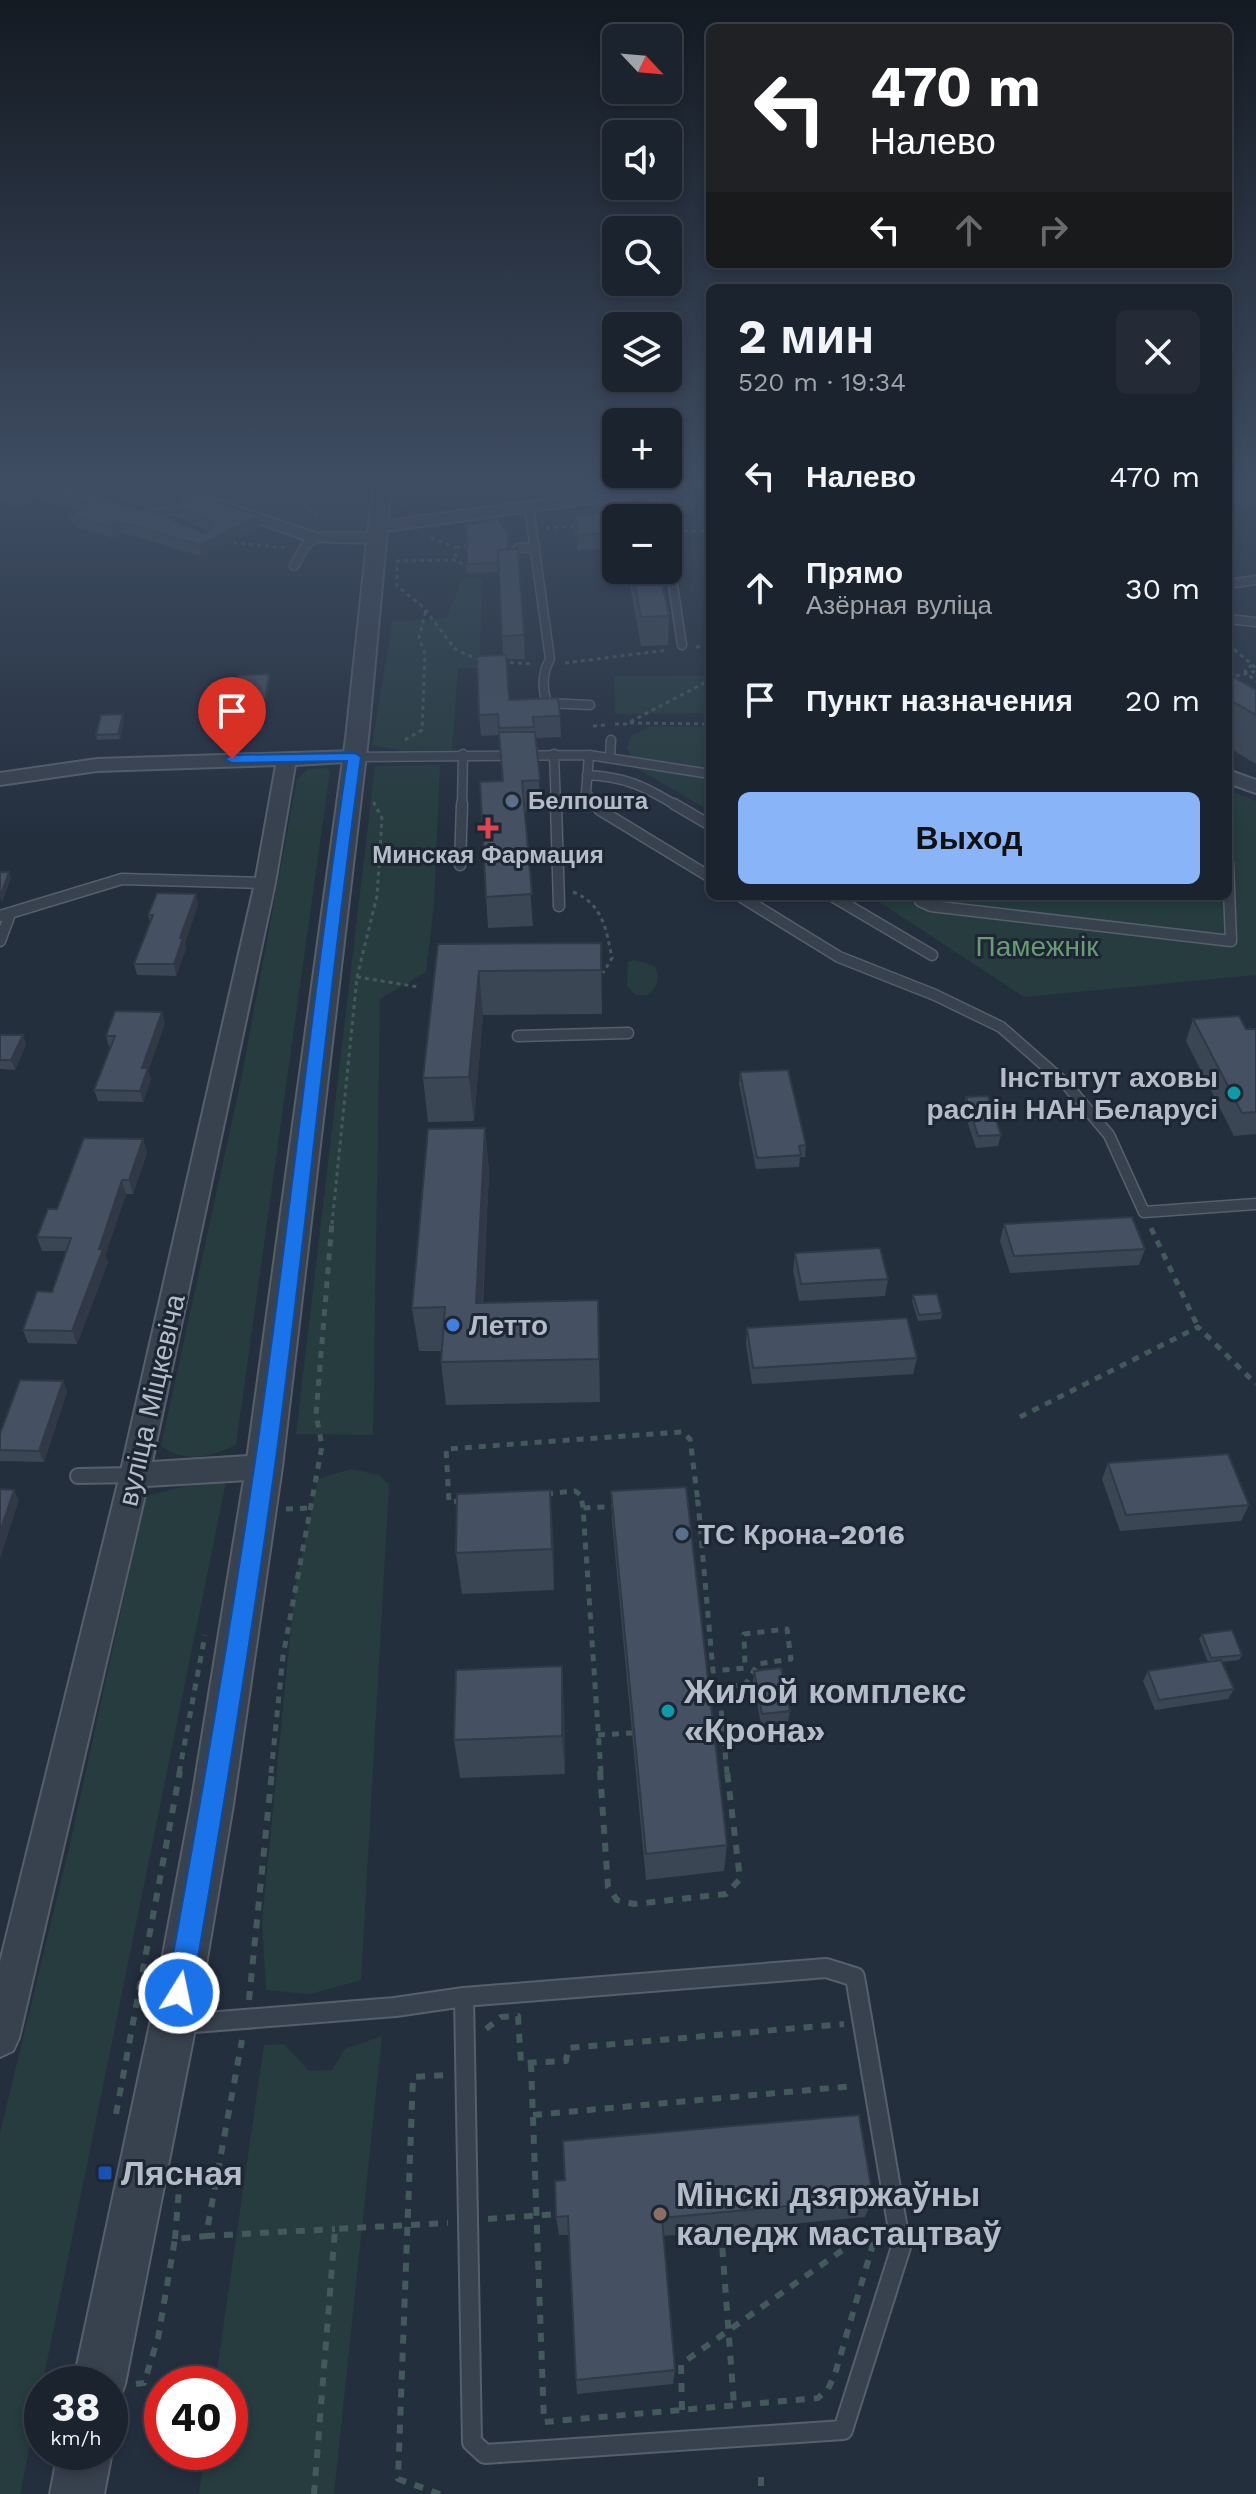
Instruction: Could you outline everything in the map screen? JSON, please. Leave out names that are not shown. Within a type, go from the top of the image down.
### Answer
[{"type":"street","points":[[103,2366],[173,2024],[212,1805],[264,1467],[360,793],[355,757],[370,602]]},
{"type":"street","points":[[0,779],[97,765],[355,757]]},
{"type":"street","name":"вуліца Міцкевіча","points":[[0,2038],[135,1475],[265,883],[287,758]]},
{"type":"street","points":[[1232,778],[1256,787]]},
{"type":"street","points":[[135,1475],[264,1467]]},
{"type":"street","points":[[77,2494],[82,2470]]},
{"type":"lane","points":[[542,602],[550,659],[545,665],[547,703],[590,705]]},
{"type":"lane","points":[[676,602],[683,647]]},
{"type":"lane","points":[[1232,619],[1256,622]]},
{"type":"lane","points":[[610,757],[611,740]]},
{"type":"lane","points":[[460,865],[463,754]]},
{"type":"lane","points":[[554,754],[559,906]]},
{"type":"lane","points":[[355,757],[589,755],[706,773]]},
{"type":"lane","points":[[589,755],[586,793],[600,810],[706,875]]},
{"type":"lane","points":[[587,775],[619,777],[651,790],[706,823]]},
{"type":"lane","points":[[0,941],[5,915],[122,879],[265,883]]},
{"type":"lane","points":[[746,900],[839,957],[935,995],[1001,1027],[1067,1085],[1109,1135],[1144,1212],[1256,1204]]},
{"type":"lane","points":[[839,900],[932,955]]},
{"type":"lane","points":[[920,900],[931,906],[1231,941],[1229,900]]},
{"type":"lane","points":[[518,1036],[628,1033]]},
{"type":"lane","points":[[78,1476],[135,1475]]},
{"type":"lane","points":[[173,2024],[246,2021],[464,1997],[826,1968],[855,1977],[901,2247],[843,2430],[485,2454],[472,2442],[464,1997]]},
{"type":"path","points":[[417,602],[426,610],[453,648],[471,660],[486,661]]},
{"type":"path","points":[[397,757],[398,744],[422,730],[425,654],[419,638],[426,610]]},
{"type":"path","points":[[683,647],[706,646]]},
{"type":"path","points":[[1232,648],[1255,668],[1232,677]]},
{"type":"path","points":[[500,662],[545,665],[670,650]]},
{"type":"path","points":[[1246,674],[1256,682]]},
{"type":"path","points":[[611,740],[626,724],[706,682]]},
{"type":"path","points":[[590,705],[593,726],[706,724]]},
{"type":"path","points":[[246,2021],[283,1656],[322,1446],[316,1414],[336,1171],[357,977],[377,896],[382,818],[360,793]]},
{"type":"path","points":[[558,888],[585,896],[602,911],[612,958],[603,973]]},
{"type":"path","points":[[357,977],[419,987]]},
{"type":"path","points":[[1144,1212],[1198,1327],[1256,1384]]},
{"type":"path","points":[[1020,1417],[1198,1327]]},
{"type":"path","points":[[465,1500],[449,1502],[446,1449],[682,1432],[690,1439],[713,1671],[745,1668],[744,1634],[787,1629],[791,1659],[758,1664],[745,1685],[719,1687],[717,1691],[740,1879],[726,1894],[634,1904],[617,1900],[608,1887],[581,1495],[575,1491],[544,1494]]},
{"type":"path","points":[[583,1508],[698,1502]]},
{"type":"path","points":[[652,1504],[654,1519]]},
{"type":"path","points":[[695,1612],[708,1612]]},
{"type":"path","points":[[114,2126],[205,1633]]},
{"type":"path","points":[[697,1635],[710,1634]]},
{"type":"path","points":[[598,1735],[632,1733]]},
{"type":"path","points":[[718,1825],[733,1824]]},
{"type":"path","points":[[518,2016],[521,2063],[566,2061],[568,2048],[846,2023],[848,2039]]},
{"type":"path","points":[[206,2236],[244,2032],[229,2035]]},
{"type":"path","points":[[531,2063],[544,2422],[818,2398],[828,2389],[880,2223],[877,2208]]},
{"type":"path","points":[[440,2494],[398,2479],[413,2077],[450,2075],[449,2064]]},
{"type":"path","points":[[854,2070],[859,2101]]},
{"type":"path","points":[[533,2115],[856,2085]]},
{"type":"path","points":[[149,2366],[158,2338],[175,2239],[181,2166]]},
{"type":"path","points":[[175,2239],[558,2214]]},
{"type":"path","points":[[682,2410],[681,2364],[880,2223]]},
{"type":"path","points":[[314,2494],[335,2229]]},
{"type":"path","points":[[721,2230],[734,2405]]},
{"type":"path","points":[[761,2477],[761,2494]]},
{"type":"green space","points":[[453,602],[482,602],[479,668],[458,668],[452,750],[404,751],[372,745],[392,622],[446,618]]},
{"type":"green space","points":[[706,675],[706,713],[615,714],[614,676]]},
{"type":"green space","points":[[651,726],[706,727],[706,809],[638,769],[627,748],[631,736]]},
{"type":"green space","points":[[440,765],[434,904],[426,972],[380,999],[373,1435],[296,1434],[375,766]]},
{"type":"green space","points":[[326,768],[330,771],[236,1445],[217,1453],[189,1457],[161,1446],[241,1080],[297,779],[308,769]]},
{"type":"green space","name":"Памежнік","points":[[1232,792],[1256,801],[1256,975],[1024,997],[876,900],[1232,900]]},
{"type":"green space","points":[[634,960],[655,966],[657,982],[647,995],[636,995],[627,986],[628,962]]},
{"type":"green space","points":[[351,1469],[379,1475],[389,1485],[361,1980],[310,1994],[266,1990],[262,1921],[295,1587],[318,1479]]},
{"type":"green space","points":[[209,1480],[226,1482],[46,2366],[24,2366],[25,2470],[20,2494],[0,2494],[0,2133],[70,1844],[146,1496]]},
{"type":"green space","points":[[382,2036],[334,2494],[199,2494],[202,2470],[248,2470],[248,2366],[218,2366],[264,2045],[284,2044],[309,2071],[332,2070],[345,2049]]},
{"type":"building","points":[[500,602],[522,602],[524,635],[502,636]]},
{"type":"building","points":[[638,602],[666,602],[669,616],[641,617]]},
{"type":"building","points":[[506,655],[509,700],[558,698],[560,716],[533,717],[534,727],[499,728],[498,714],[479,715],[477,656]]},
{"type":"building","points":[[269,674],[262,726],[225,730],[238,675]]},
{"type":"building","points":[[1232,676],[1256,690],[1256,715],[1232,701]]},
{"type":"building","points":[[123,714],[118,734],[96,735],[101,715]]},
{"type":"building","points":[[499,732],[535,732],[540,780],[522,781],[532,894],[486,897],[480,782],[503,781]]},
{"type":"building","points":[[0,872],[9,872],[0,897]]},
{"type":"building","points":[[157,893],[196,894],[174,964],[134,964],[153,915],[148,915]]},
{"type":"building","points":[[601,943],[601,970],[479,971],[469,1077],[423,1078],[438,944]]},
{"type":"building","points":[[115,1011],[162,1012],[142,1068],[148,1068],[140,1091],[94,1090],[115,1036],[106,1036]]},
{"type":"building","points":[[1239,1016],[1246,1029],[1256,1029],[1256,1112],[1242,1113],[1193,1019]]},
{"type":"building","points":[[0,1035],[23,1035],[11,1060],[0,1060]]},
{"type":"building","points":[[788,1070],[806,1145],[799,1146],[801,1155],[757,1158],[740,1072]]},
{"type":"building","points":[[988,1096],[1001,1135],[978,1136],[966,1097]]},
{"type":"building","points":[[485,1128],[476,1303],[598,1300],[599,1359],[441,1362],[445,1307],[412,1308],[428,1129]]},
{"type":"building","points":[[84,1138],[143,1139],[129,1180],[122,1180],[99,1249],[103,1249],[72,1331],[23,1330],[37,1291],[52,1292],[71,1238],[37,1237],[48,1209],[57,1209]]},
{"type":"building","points":[[1132,1217],[1145,1249],[1014,1256],[1004,1224]]},
{"type":"building","points":[[880,1248],[888,1279],[801,1284],[795,1253]]},
{"type":"building","points":[[937,1294],[942,1313],[919,1315],[913,1295]]},
{"type":"building","points":[[907,1318],[917,1358],[753,1368],[747,1328]]},
{"type":"building","points":[[20,1380],[63,1381],[39,1451],[0,1450],[0,1434]]},
{"type":"building","points":[[1228,1454],[1249,1505],[1126,1515],[1108,1463]]},
{"type":"building","name":"Жилой комплекс «Крона»","points":[[686,1487],[727,1845],[646,1854],[611,1491]]},
{"type":"building","points":[[0,1489],[14,1490],[0,1532]]},
{"type":"building","points":[[550,1490],[552,1549],[456,1553],[457,1494]]},
{"type":"building","points":[[1232,1630],[1242,1655],[1211,1658],[1202,1634]]},
{"type":"building","points":[[1221,1660],[1234,1689],[1159,1700],[1148,1671]]},
{"type":"building","points":[[562,1666],[562,1736],[454,1740],[456,1670]]},
{"type":"building","points":[[781,1668],[790,1711],[762,1714],[754,1671]]},
{"type":"building","name":"Мінскі дзяржаўны каледж мастацтваў","points":[[859,2115],[873,2198],[662,2218],[675,2370],[576,2380],[568,2216],[556,2217],[555,2181],[565,2180],[563,2141]]},
{"type":"place","name":"Белпошта","points":[[512,801]]},
{"type":"place","name":"Минская Фармация","points":[[488,828]]},
{"type":"place","name":"Інстытут аховы раслін НАН Беларусі","points":[[1234,1093]]},
{"type":"place","name":"Летто","points":[[453,1325]]},
{"type":"place","name":"ТС Крона-2016","points":[[682,1534]]},
{"type":"place","name":"Жилой комплекс «Крона»","points":[[668,1711]]},
{"type":"place","name":"Лясная","points":[[105,2173]]},
{"type":"place","name":"Мінскі дзяржаўны каледж мастацтваў","points":[[660,2214]]},
{"type":"route","points":[[179,1993],[212,1805],[264,1467],[318,1059],[333,909],[355,757],[232,759]]}]
